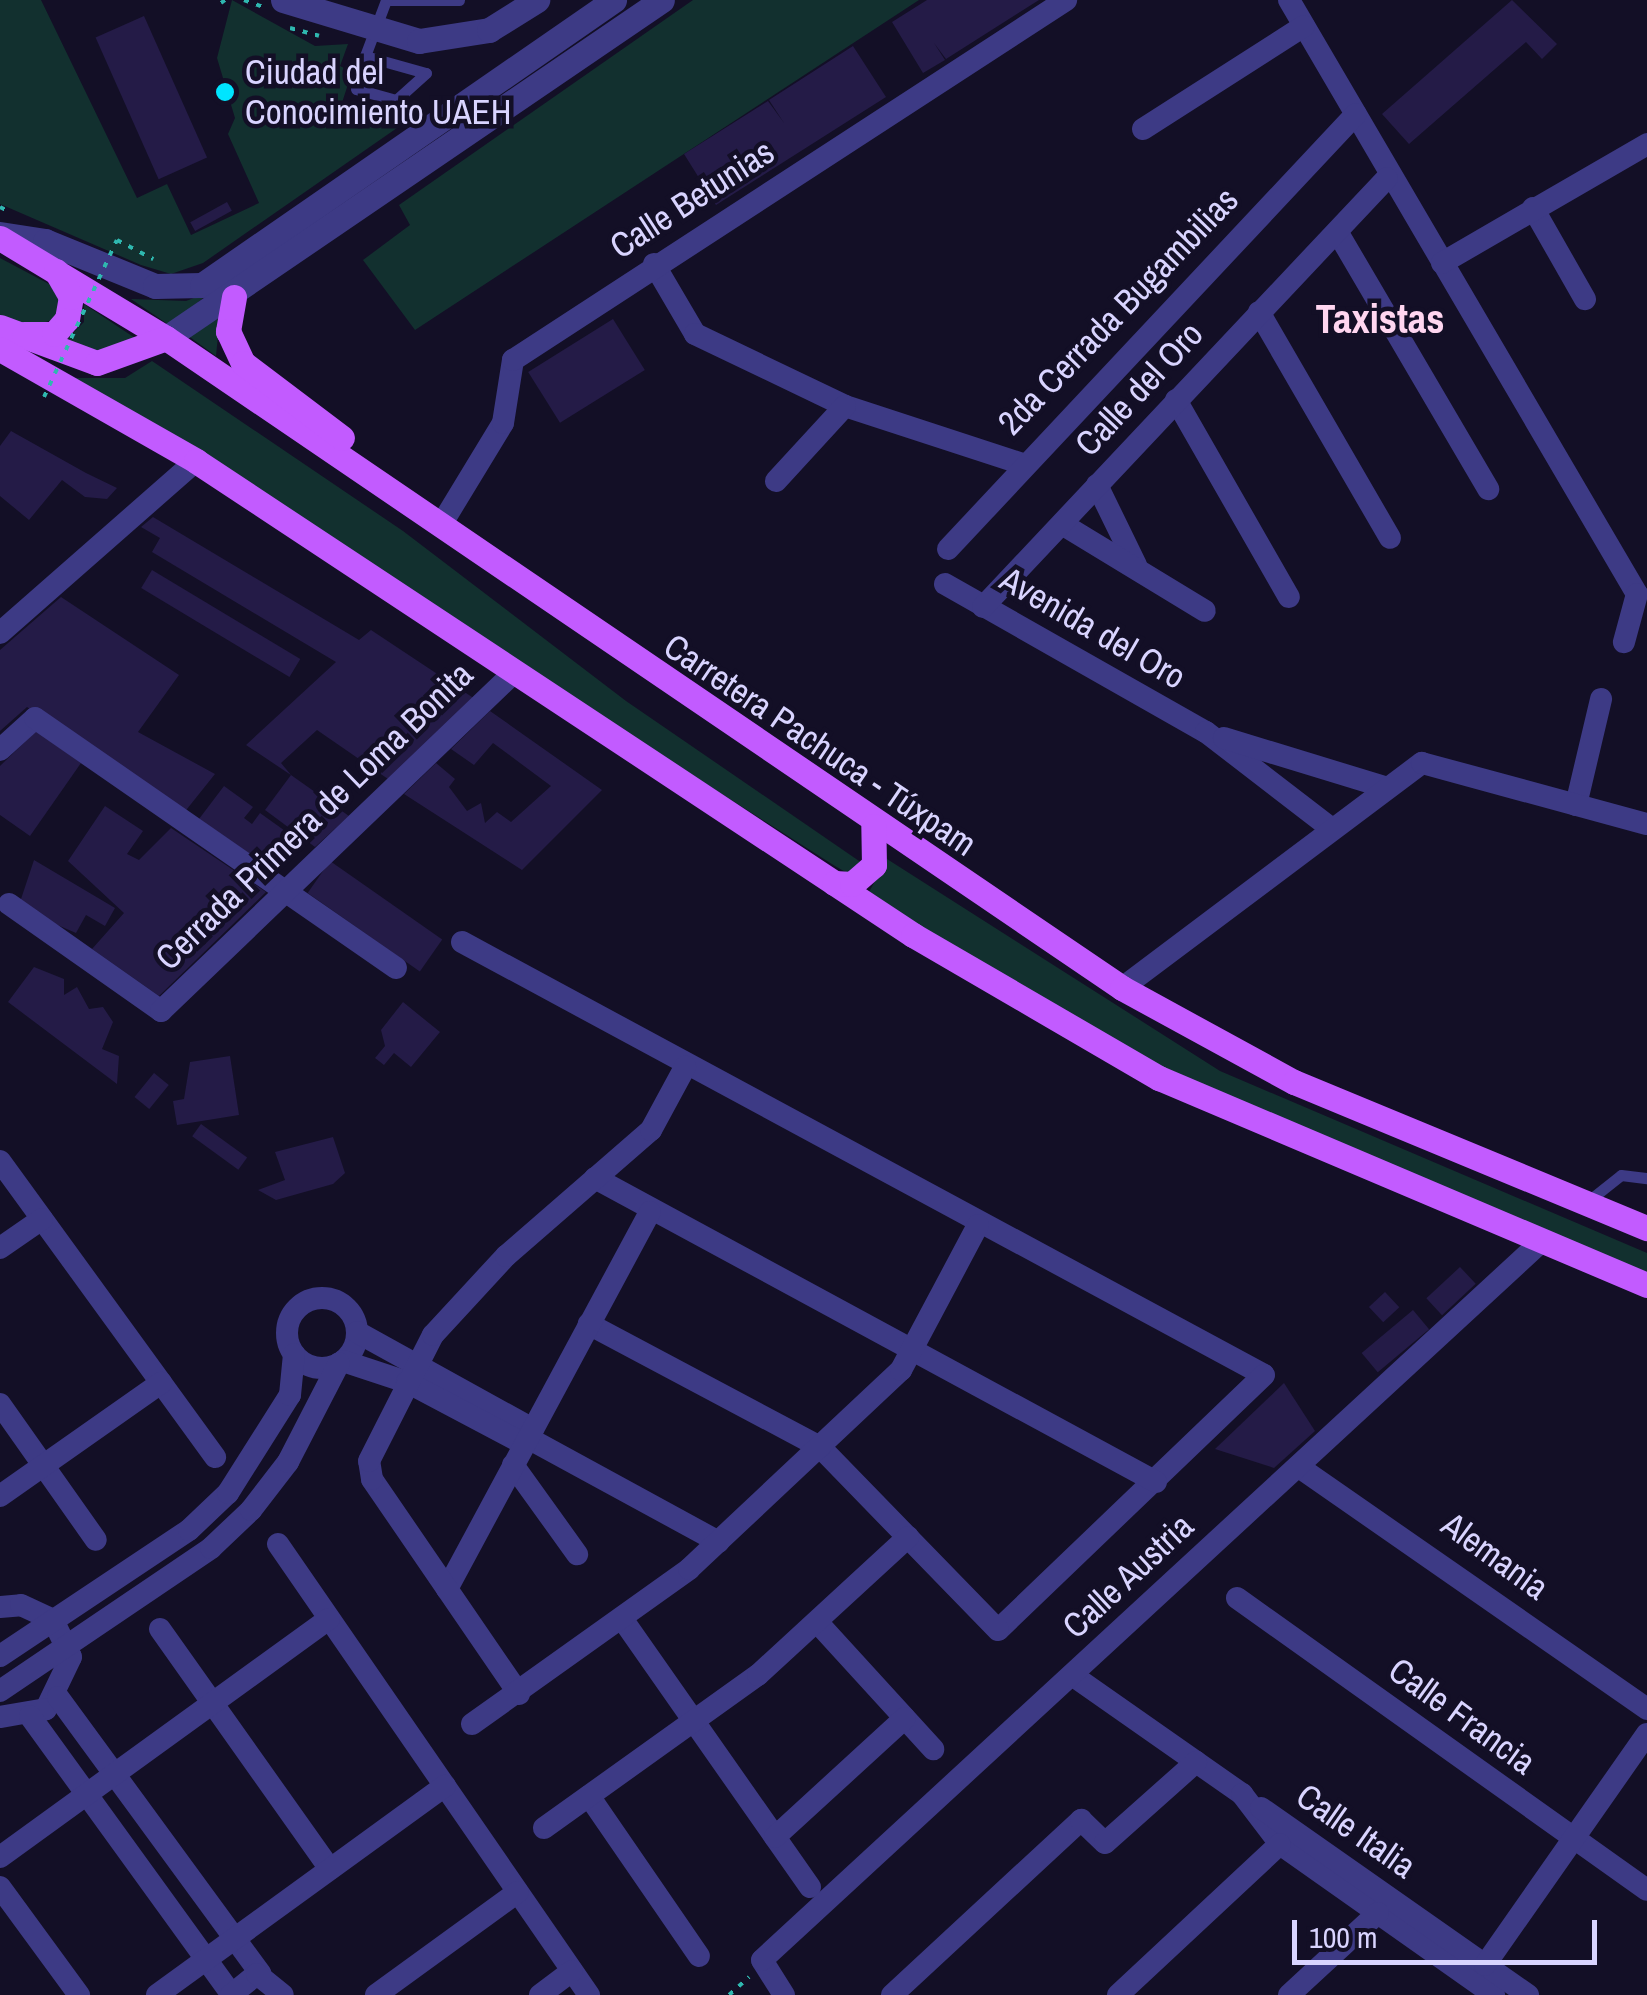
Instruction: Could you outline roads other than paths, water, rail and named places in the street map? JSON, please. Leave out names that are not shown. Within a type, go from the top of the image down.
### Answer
[{"type":"main road","name":"Carretera Pachuca - Túxpam","points":[[0,236],[166,338],[873,826],[1122,988],[1294,1082],[1647,1228]]},
{"type":"main road","points":[[0,327],[43,338],[62,328],[71,297],[53,268]]},
{"type":"main road","points":[[227,286],[228,330],[244,363],[362,452],[397,495]]},
{"type":"main road","points":[[0,327],[97,363],[166,338]]},
{"type":"main road","points":[[0,349],[196,462],[834,883],[1159,1078],[1647,1285]]},
{"type":"main road","points":[[834,883],[852,884],[874,866],[873,826]]},
{"type":"street","points":[[283,0],[370,44],[465,37],[537,0]]},
{"type":"street","points":[[166,338],[227,286],[614,0]]},
{"type":"street","points":[[0,236],[44,241],[155,286],[184,290],[227,286],[662,0]]},
{"type":"street","name":"Calle Betunias","points":[[441,525],[503,423],[512,360],[654,264],[1066,0]]},
{"type":"street","points":[[1289,0],[1356,114],[1387,178],[1442,263],[1637,594],[1624,642]]},
{"type":"street","points":[[1143,129],[1304,26]]},
{"type":"street","name":"2da Cerrada Bugambilias","points":[[654,264],[694,334],[845,406],[1025,465],[1356,114]]},
{"type":"street","points":[[1442,263],[1647,144]]},
{"type":"street","name":"Calle del Oro","points":[[983,606],[1387,178]]},
{"type":"street","name":"Calle del Oro","points":[[1343,228],[1402,202]]},
{"type":"street","points":[[1533,208],[1585,298]]},
{"type":"street","points":[[1343,228],[1488,489]]},
{"type":"street","points":[[1260,312],[1390,538]]},
{"type":"street","points":[[1176,400],[1289,597]]},
{"type":"street","points":[[776,481],[845,406]]},
{"type":"street","points":[[0,633],[196,462]]},
{"type":"street","points":[[948,549],[1025,465]]},
{"type":"street","points":[[1097,486],[1136,565]]},
{"type":"street","points":[[1062,524],[1136,565],[1205,610]]},
{"type":"street","name":"Avenida del Oro","points":[[945,584],[1206,732],[1332,829]]},
{"type":"street","name":"Cerrada Primera de Loma Bonita","points":[[9,904],[161,1012],[515,671]]},
{"type":"street","points":[[1576,805],[1601,699]]},
{"type":"street","points":[[0,750],[35,718],[396,968]]},
{"type":"street","name":"Avenida del Oro","points":[[1206,732],[1384,788]]},
{"type":"street","points":[[1122,988],[1422,762],[1647,824]]},
{"type":"street","points":[[462,942],[978,1225],[1264,1375],[998,1630],[820,1447],[589,1324]]},
{"type":"street","points":[[520,1694],[368,1470],[410,1376],[461,1303],[651,1130],[686,1067]]},
{"type":"street","points":[[0,1161],[214,1457]]},
{"type":"street","points":[[596,1178],[650,1212],[1156,1482]]},
{"type":"street","points":[[448,1589],[650,1212]]},
{"type":"street","points":[[0,1248],[42,1219]]},
{"type":"street","points":[[472,1724],[624,1620],[719,1542],[820,1447],[912,1352],[978,1225]]},
{"type":"street","name":"Calle Austria","points":[[784,1995],[761,1964],[1541,1242]]},
{"type":"street","points":[[0,1656],[228,1493],[290,1395],[294,1354],[289,1320],[305,1302],[340,1302],[357,1332],[410,1376],[524,1444],[719,1542]]},
{"type":"street","points":[[0,1691],[211,1548],[251,1510],[288,1462],[357,1332]]},
{"type":"street","points":[[294,1354],[312,1366],[341,1362],[410,1376]]},
{"type":"street","points":[[0,1496],[161,1384]]},
{"type":"street","points":[[0,1404],[96,1540]]},
{"type":"street","points":[[524,1444],[576,1554]]},
{"type":"street","name":"Alemania","points":[[1298,1466],[1647,1709]]},
{"type":"street","points":[[544,1828],[695,1721],[818,1623],[908,1537]]},
{"type":"street","points":[[278,1544],[589,1995]]},
{"type":"street","name":"Calle Francia","points":[[1238,1598],[1647,1890]]},
{"type":"street","points":[[0,1606],[21,1605],[53,1620],[68,1646],[58,1697],[30,1716],[0,1717]]},
{"type":"street","points":[[0,1857],[329,1619]]},
{"type":"street","points":[[624,1620],[810,1887]]},
{"type":"street","points":[[818,1623],[933,1749]]},
{"type":"street","points":[[160,1628],[330,1869]]},
{"type":"street","name":"Calle Italia","points":[[1072,1675],[1242,1794],[1479,1987]]},
{"type":"street","points":[[58,1697],[234,1939],[283,1995]]},
{"type":"street","points":[[30,1716],[231,1994],[241,1979],[261,1974]]},
{"type":"street","points":[[776,1837],[905,1718]]},
{"type":"street","points":[[1479,1987],[1647,1734]]},
{"type":"street","points":[[892,1995],[1082,1820],[1106,1843],[1196,1762]]},
{"type":"street","points":[[156,1995],[445,1786]]},
{"type":"street","name":"Calle Italia","points":[[1242,1794],[1280,1844],[1479,1987],[1528,1995]]},
{"type":"street","points":[[590,1796],[699,1956]]},
{"type":"street","points":[[1118,1995],[1280,1844]]},
{"type":"street","points":[[0,1887],[79,1995]]},
{"type":"street","points":[[376,1995],[518,1892]]},
{"type":"street","points":[[1289,1995],[1378,1913]]},
{"type":"street","points":[[540,1995],[572,1971]]},
{"type":"lane","points":[[370,44],[426,73],[396,100],[356,89],[370,44],[386,0],[459,0]]},
{"type":"lane","points":[[1586,1203],[1621,1175],[1647,1178]]},
{"type":"place","name":"Ciudad del Conocimiento UAEH","points":[[225,92]]},
{"type":"district","name":"Taxistas","points":[[1380,319]]}]
